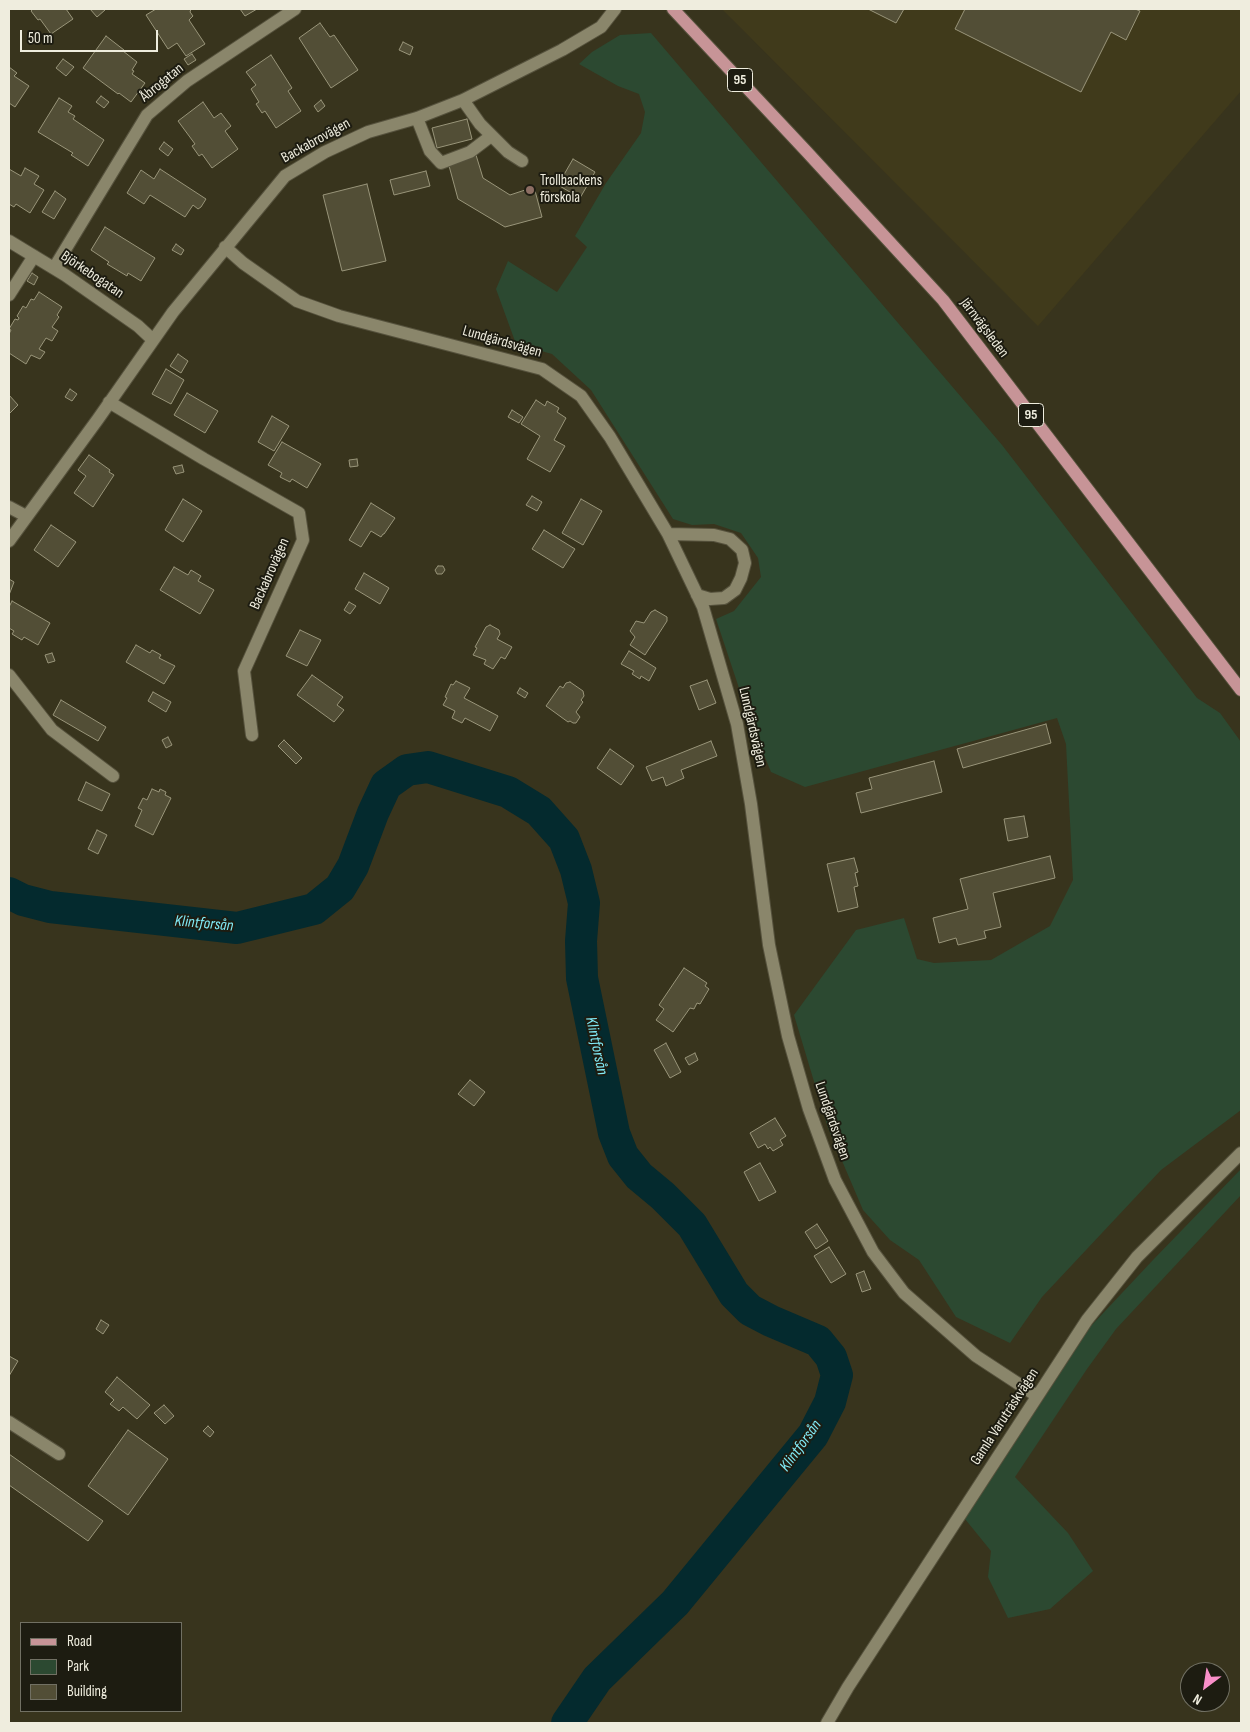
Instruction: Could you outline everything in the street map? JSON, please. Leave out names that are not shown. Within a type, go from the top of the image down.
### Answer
[{"type":"main road","name":"Järnvägsleden","points":[[672,9],[807,152],[942,300],[1241,690]]},
{"type":"street","name":"Åbrogatan","points":[[54,268],[147,115],[187,81],[295,9]]},
{"type":"street","name":"Backabrovägen","points":[[9,540],[173,312],[285,176],[325,152],[368,132],[417,118],[463,100],[562,50],[601,27],[616,9]]},
{"type":"street","points":[[463,100],[491,136],[508,152],[522,161]]},
{"type":"street","points":[[417,118],[430,151],[441,163],[470,152],[491,136]]},
{"type":"street","name":"Björkebogatan","points":[[9,241],[54,268],[138,326],[153,340]]},
{"type":"street","name":"Lundgärdsvägen","points":[[225,247],[243,263],[297,301],[339,316],[542,369],[581,396],[610,437],[668,534],[703,607],[737,724],[751,804],[769,945],[788,1036],[809,1109],[835,1180],[873,1252],[904,1294],[976,1356],[1037,1396]]},
{"type":"street","points":[[9,295],[34,256]]},
{"type":"street","name":"Backabrovägen","points":[[110,402],[204,459],[299,513],[303,540],[244,671],[252,735]]},
{"type":"street","points":[[9,507],[26,516]]},
{"type":"street","points":[[668,534],[714,534],[730,539],[742,550],[745,563],[742,578],[735,590],[724,598],[710,599],[697,595]]},
{"type":"street","points":[[9,675],[52,730],[113,776]]},
{"type":"street","name":"Gamla Varuträskvägen","points":[[827,1723],[848,1686],[1087,1320],[1137,1257],[1241,1153]]},
{"type":"street","points":[[9,1422],[58,1454]]},
{"type":"shaded area","points":[[722,9],[1241,9],[1241,91],[1038,326]]},
{"type":"green space","points":[[651,33],[1002,445],[1197,698],[1220,713],[1241,742],[1241,1110],[1161,1170],[1042,1297],[1010,1343],[956,1317],[919,1260],[890,1240],[863,1210],[828,1128],[794,1015],[856,930],[904,918],[917,959],[934,963],[991,960],[1050,926],[1073,880],[1066,744],[1057,718],[805,787],[771,772],[750,721],[716,619],[734,611],[761,577],[758,558],[741,533],[714,524],[692,525],[673,519],[591,390],[552,354],[516,344],[496,289],[508,261],[557,292],[587,247],[575,236],[606,183],[641,133],[645,112],[639,94],[618,86],[579,64],[592,52],[620,35]]},
{"type":"green space","points":[[1241,1169],[1241,1195],[1116,1329],[1015,1477],[1068,1533],[1093,1571],[1050,1609],[1008,1618],[988,1577],[991,1551],[965,1519],[1091,1326]]},
{"type":"building","points":[[33,9],[66,9],[73,19],[51,34],[40,19],[38,20],[31,11]]},
{"type":"building","points":[[90,9],[104,9],[105,10],[97,17]]},
{"type":"building","points":[[156,9],[191,9],[190,12],[193,16],[189,20],[205,44],[186,56],[177,43],[168,49],[146,15]]},
{"type":"building","points":[[240,9],[257,9],[245,16]]},
{"type":"building","points":[[868,9],[904,9],[896,23]]},
{"type":"building","points":[[965,9],[1135,9],[1140,11],[1126,40],[1111,32],[1081,92],[955,29]]},
{"type":"building","points":[[320,23],[330,37],[334,35],[358,70],[331,88],[299,38]]},
{"type":"building","points":[[106,36],[137,62],[132,70],[134,71],[132,74],[145,83],[131,102],[83,68]]},
{"type":"building","points":[[403,42],[413,47],[410,55],[399,50]]},
{"type":"building","points":[[192,54],[196,60],[188,65],[184,59]]},
{"type":"building","points":[[271,55],[292,88],[288,91],[301,111],[276,128],[265,111],[262,113],[256,104],[259,102],[251,89],[256,85],[246,72]]},
{"type":"building","points":[[63,59],[74,67],[66,76],[56,68]]},
{"type":"building","points":[[9,67],[17,73],[14,76],[29,86],[15,107],[9,103]]},
{"type":"building","points":[[101,96],[109,102],[104,108],[96,102]]},
{"type":"building","points":[[59,98],[72,106],[68,112],[75,116],[73,119],[104,140],[88,166],[71,155],[73,153],[38,132]]},
{"type":"building","points":[[321,100],[325,106],[318,112],[314,106]]},
{"type":"building","points":[[203,102],[214,118],[221,113],[231,126],[225,131],[238,149],[212,168],[202,154],[199,156],[192,146],[195,144],[178,121]]},
{"type":"building","points":[[467,119],[472,139],[437,148],[432,128]]},
{"type":"building","points":[[164,142],[173,149],[168,156],[159,149]]},
{"type":"building","points":[[476,155],[483,178],[510,195],[534,187],[542,217],[505,227],[458,199],[448,162]]},
{"type":"building","points":[[573,159],[595,172],[580,198],[558,185]]},
{"type":"building","points":[[25,168],[39,176],[34,184],[44,190],[30,213],[16,204],[14,207],[9,204],[9,169],[21,176]]},
{"type":"building","points":[[160,169],[206,199],[201,207],[198,209],[193,205],[185,217],[150,195],[144,204],[127,193],[141,170],[154,179]]},
{"type":"building","points":[[426,171],[430,186],[394,195],[390,180]]},
{"type":"building","points":[[367,184],[386,261],[342,271],[323,195]]},
{"type":"building","points":[[55,191],[66,199],[54,219],[42,212]]},
{"type":"building","points":[[105,227],[155,258],[141,281],[128,273],[127,276],[107,264],[109,262],[91,250]]},
{"type":"building","points":[[176,244],[184,250],[181,255],[172,250]]},
{"type":"building","points":[[32,273],[38,277],[34,285],[27,281]]},
{"type":"building","points":[[39,292],[62,307],[57,315],[59,317],[52,327],[58,331],[52,341],[46,338],[39,349],[45,352],[40,359],[31,355],[26,364],[9,353],[9,334],[11,330],[9,329],[15,319],[18,320],[17,316],[23,306],[26,308],[31,299],[34,300]]},
{"type":"building","points":[[178,354],[188,361],[181,373],[170,366]]},
{"type":"building","points":[[166,369],[184,380],[171,404],[152,394]]},
{"type":"building","points":[[70,389],[77,394],[72,401],[65,397]]},
{"type":"building","points":[[187,393],[218,411],[205,433],[174,415]]},
{"type":"building","points":[[9,395],[18,405],[9,414]]},
{"type":"building","points":[[536,400],[545,406],[547,401],[559,408],[557,412],[566,418],[554,440],[565,446],[550,472],[527,459],[540,436],[521,424]]},
{"type":"building","points":[[512,410],[523,417],[519,423],[508,417]]},
{"type":"building","points":[[272,416],[289,426],[274,451],[258,442]]},
{"type":"building","points":[[282,442],[321,464],[307,488],[292,479],[290,482],[280,477],[282,473],[268,465]]},
{"type":"building","points":[[89,455],[114,475],[93,507],[74,493],[86,476],[78,470]]},
{"type":"building","points":[[357,459],[358,466],[350,467],[349,460]]},
{"type":"building","points":[[182,465],[184,472],[176,474],[173,467]]},
{"type":"building","points":[[532,496],[542,502],[537,511],[526,505]]},
{"type":"building","points":[[183,499],[202,511],[183,542],[165,530]]},
{"type":"building","points":[[581,499],[602,511],[583,545],[562,533]]},
{"type":"building","points":[[371,503],[395,518],[381,537],[371,531],[361,547],[349,540]]},
{"type":"building","points":[[51,525],[76,542],[58,567],[34,550]]},
{"type":"building","points":[[544,530],[575,549],[563,568],[532,549]]},
{"type":"building","points":[[438,566],[443,566],[445,570],[442,574],[437,574],[435,570]]},
{"type":"building","points":[[174,567],[188,575],[191,570],[201,576],[198,581],[214,590],[200,614],[160,590]]},
{"type":"building","points":[[364,573],[389,588],[380,604],[355,589]]},
{"type":"building","points":[[9,579],[14,582],[9,595]]},
{"type":"building","points":[[12,601],[50,623],[38,645],[24,637],[22,640],[12,634],[14,631],[9,628],[9,607]]},
{"type":"building","points":[[349,602],[356,606],[350,614],[344,610]]},
{"type":"building","points":[[655,610],[667,617],[667,621],[645,655],[630,645],[635,637],[630,631],[636,621],[644,623],[651,612]]},
{"type":"building","points":[[490,625],[499,630],[500,634],[497,639],[512,647],[505,659],[501,657],[493,669],[484,664],[486,660],[473,655],[477,648],[475,647],[486,627]]},
{"type":"building","points":[[300,630],[321,640],[307,666],[286,656]]},
{"type":"building","points":[[136,645],[150,653],[152,650],[161,655],[159,658],[175,666],[164,684],[126,662]]},
{"type":"building","points":[[629,651],[656,668],[649,681],[641,676],[640,679],[632,674],[634,671],[621,664]]},
{"type":"building","points":[[52,653],[55,661],[48,663],[45,655]]},
{"type":"building","points":[[312,675],[343,697],[337,705],[344,710],[334,722],[297,695]]},
{"type":"building","points":[[707,680],[716,703],[699,710],[690,686]]},
{"type":"building","points":[[456,681],[470,688],[464,698],[498,716],[490,731],[465,718],[462,723],[452,718],[455,711],[443,705],[451,684],[453,685]]},
{"type":"building","points":[[570,682],[583,691],[584,696],[581,700],[583,702],[576,712],[580,717],[576,723],[568,722],[546,706],[560,686],[563,688],[566,683]]},
{"type":"building","points":[[520,688],[528,693],[525,698],[517,693]]},
{"type":"building","points":[[153,692],[171,702],[166,712],[148,701]]},
{"type":"building","points":[[61,700],[106,727],[98,741],[53,715]]},
{"type":"building","points":[[1046,724],[1051,743],[963,768],[957,749]]},
{"type":"building","points":[[168,737],[172,745],[166,748],[162,740]]},
{"type":"building","points":[[284,740],[302,758],[296,764],[278,746]]},
{"type":"building","points":[[711,741],[717,756],[681,770],[684,778],[666,786],[663,777],[652,781],[646,767]]},
{"type":"building","points":[[610,749],[634,766],[621,785],[597,768]]},
{"type":"building","points":[[934,761],[942,792],[861,813],[856,793],[872,789],[869,778]]},
{"type":"building","points":[[86,782],[110,794],[102,811],[78,800]]},
{"type":"building","points":[[152,789],[159,792],[160,789],[171,798],[153,835],[135,826],[142,810],[138,808],[143,798],[147,800]]},
{"type":"building","points":[[1024,816],[1028,837],[1008,841],[1004,819]]},
{"type":"building","points":[[97,830],[107,835],[98,854],[88,849]]},
{"type":"building","points":[[1050,856],[1055,878],[993,893],[1001,927],[984,931],[986,938],[958,945],[956,938],[939,943],[933,918],[968,909],[960,879]]},
{"type":"building","points":[[854,858],[858,872],[855,873],[858,886],[854,887],[858,907],[838,912],[827,864]]},
{"type":"building","points":[[684,968],[707,983],[705,986],[709,989],[700,1004],[697,1003],[694,1009],[690,1008],[673,1032],[656,1020],[664,1009],[659,1005]]},
{"type":"building","points":[[666,1043],[681,1072],[670,1078],[654,1050]]},
{"type":"building","points":[[695,1053],[698,1060],[689,1065],[685,1058]]},
{"type":"building","points":[[470,1080],[485,1092],[474,1106],[458,1094]]},
{"type":"building","points":[[775,1118],[786,1136],[780,1140],[783,1145],[773,1151],[770,1147],[768,1149],[765,1144],[758,1148],[750,1133]]},
{"type":"building","points":[[760,1163],[776,1192],[759,1201],[744,1172]]},
{"type":"building","points":[[817,1224],[828,1241],[816,1249],[805,1232]]},
{"type":"building","points":[[829,1247],[846,1274],[831,1283],[814,1256]]},
{"type":"building","points":[[864,1271],[871,1289],[862,1292],[856,1274]]},
{"type":"building","points":[[101,1320],[109,1325],[103,1334],[96,1329]]},
{"type":"building","points":[[9,1356],[18,1361],[9,1376]]},
{"type":"building","points":[[117,1377],[150,1405],[137,1419],[123,1407],[119,1411],[110,1404],[114,1400],[105,1392]]},
{"type":"building","points":[[164,1405],[174,1416],[165,1424],[154,1413]]},
{"type":"building","points":[[208,1426],[214,1432],[210,1437],[203,1431]]},
{"type":"building","points":[[128,1430],[168,1459],[128,1515],[88,1486]]},
{"type":"building","points":[[9,1454],[103,1521],[88,1541],[9,1485]]},
{"type":"waterway","name":"Klintforsån","points":[[9,893],[23,900],[50,907],[237,928],[314,909],[340,888],[353,866],[386,785],[407,770],[428,767],[508,792],[539,811],[564,839],[576,870],[584,903],[581,941],[582,978],[614,1133],[623,1156],[639,1176],[663,1196],[692,1225],[734,1294],[750,1310],[818,1341],[831,1357],[837,1375],[830,1402],[813,1435],[675,1603],[597,1679],[567,1723]]},
{"type":"place","name":"Trollbackens förskola","points":[[530,190]]}]
